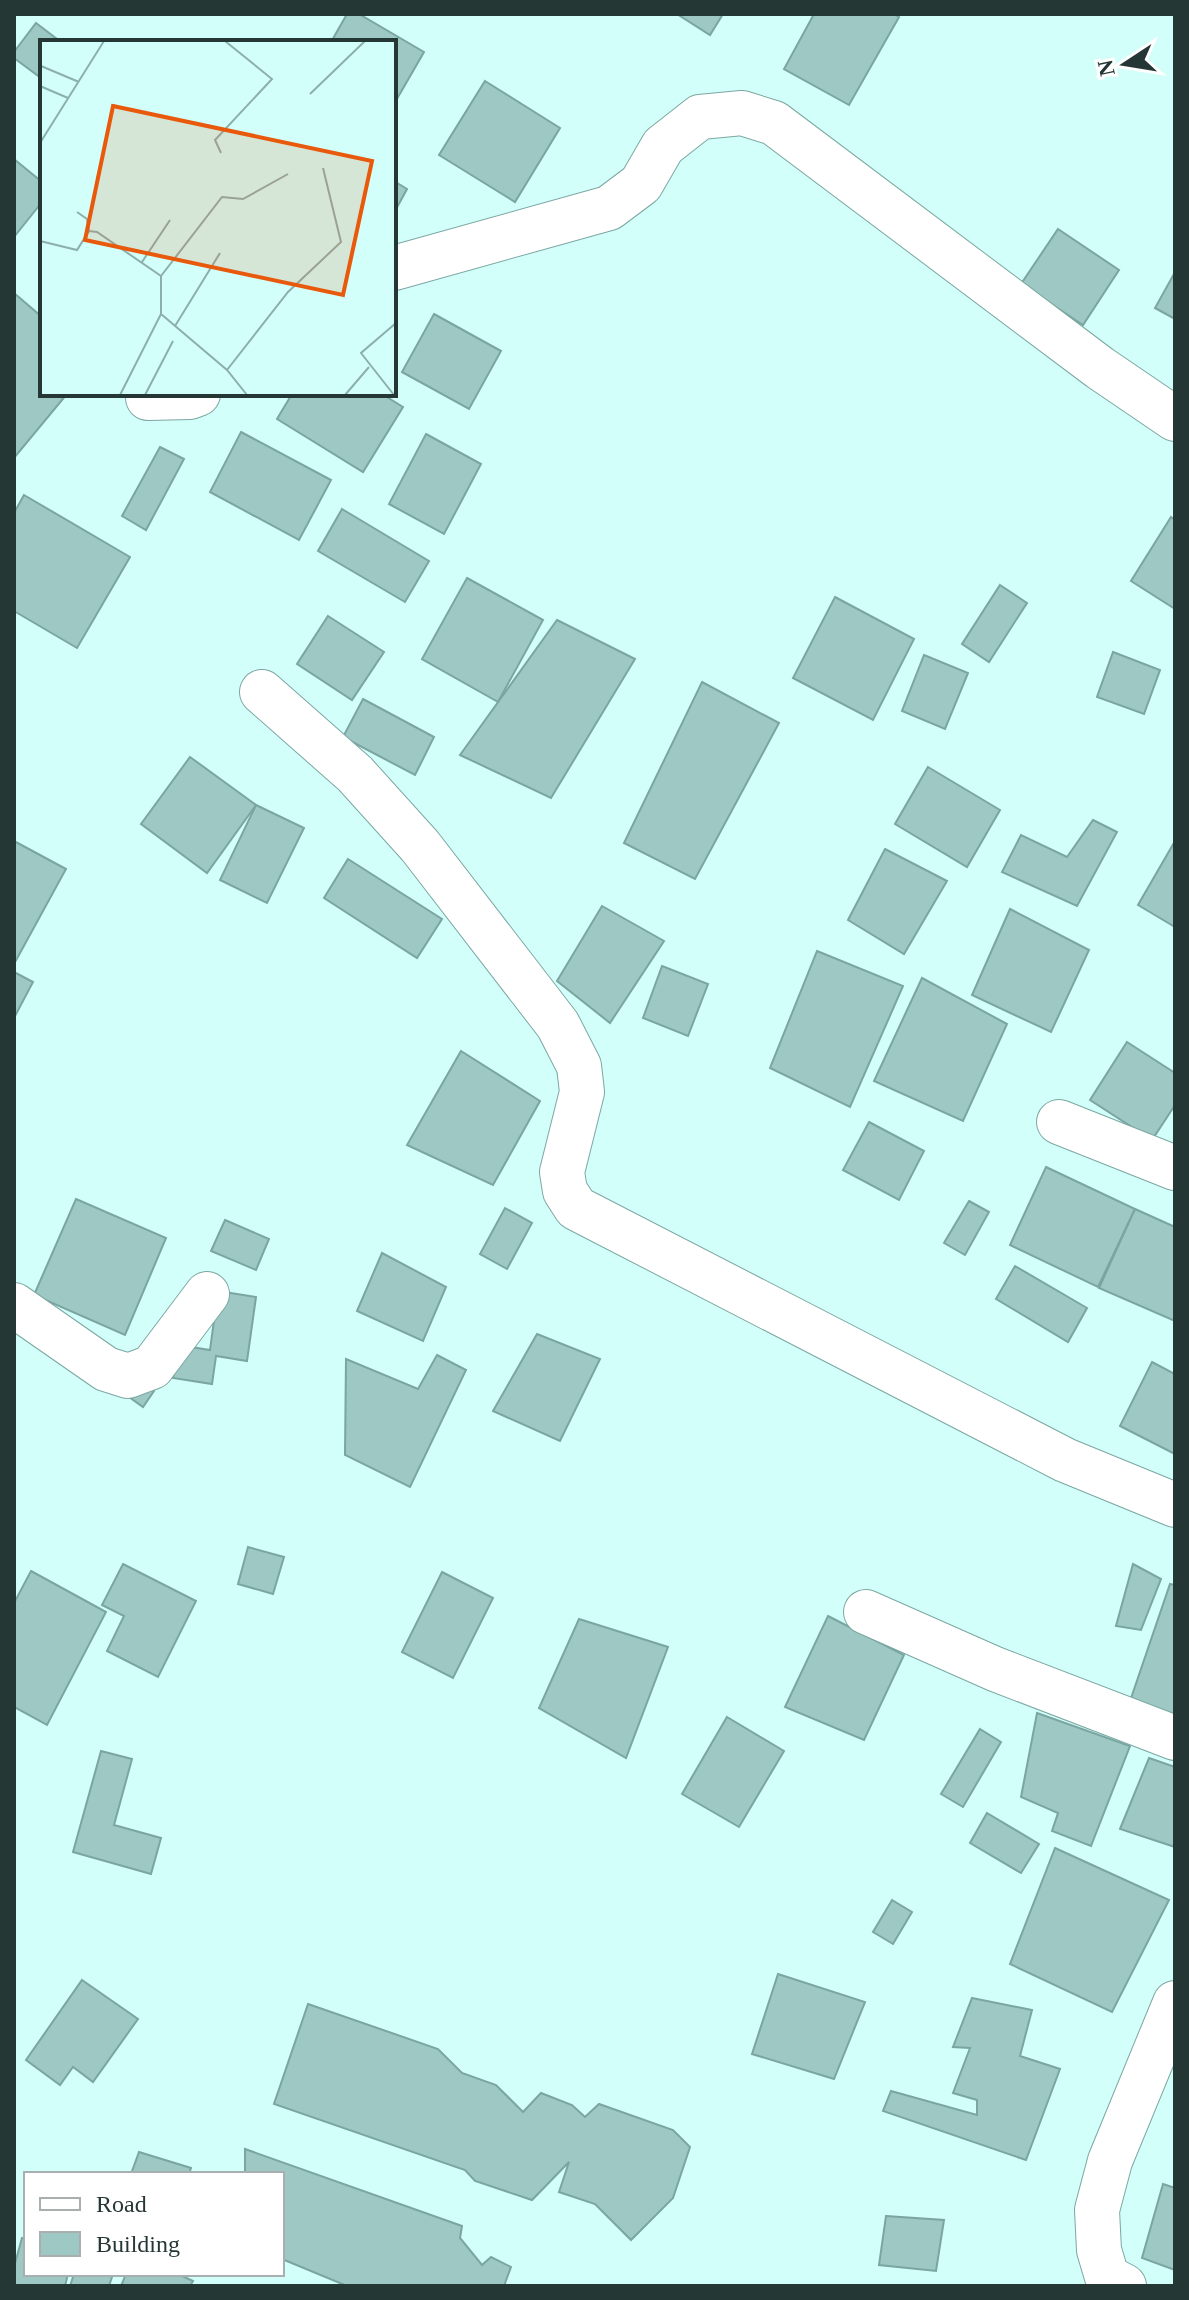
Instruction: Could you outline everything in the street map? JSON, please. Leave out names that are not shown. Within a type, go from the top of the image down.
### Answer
[{"type":"street","points":[[396,267],[609,208],[641,184],[663,146],[700,117],[742,113],[774,123],[1100,368],[1175,419]]},
{"type":"street","points":[[148,398],[193,396]]},
{"type":"street","points":[[262,692],[355,774],[420,846],[558,1025],[579,1066],[582,1092],[562,1172],[565,1191],[576,1208],[1065,1460],[1175,1505]]},
{"type":"street","points":[[1059,1122],[1175,1168]]},
{"type":"street","points":[[14,1305],[106,1369],[128,1376],[152,1367],[207,1294]]},
{"type":"street","points":[[866,1612],[995,1669],[1175,1738]]},
{"type":"street","points":[[1104,2283],[1097,2210],[1110,2161],[1175,2003]]},
{"type":"building","points":[[347,14],[359,14],[424,52],[396,101],[396,40],[332,40]]},
{"type":"building","points":[[677,14],[723,14],[710,35]]},
{"type":"building","points":[[814,14],[894,14],[899,17],[849,105],[784,69]]},
{"type":"building","points":[[36,23],[58,40],[40,40],[40,77],[14,58],[14,52]]},
{"type":"building","points":[[485,81],[560,128],[515,202],[439,155]]},
{"type":"building","points":[[14,159],[40,180],[40,204],[14,237]]},
{"type":"building","points":[[396,182],[407,189],[396,209]]},
{"type":"building","points":[[1058,229],[1119,270],[1083,325],[1021,284]]},
{"type":"building","points":[[1175,272],[1175,319],[1155,308]]},
{"type":"building","points":[[14,293],[40,315],[40,396],[65,396],[14,458]]},
{"type":"building","points":[[434,314],[501,351],[469,409],[402,372]]},
{"type":"building","points":[[291,396],[385,396],[403,407],[363,472],[277,419]]},
{"type":"building","points":[[241,432],[331,480],[299,540],[210,492]]},
{"type":"building","points":[[426,434],[481,464],[444,534],[389,504]]},
{"type":"building","points":[[160,447],[184,459],[146,530],[122,516]]},
{"type":"building","points":[[24,495],[130,557],[77,648],[14,611],[14,513]]},
{"type":"building","points":[[342,509],[429,561],[405,602],[318,551]]},
{"type":"building","points":[[1171,517],[1175,520],[1175,609],[1131,581]]},
{"type":"building","points":[[467,578],[543,620],[498,702],[422,659]]},
{"type":"building","points":[[1000,585],[1027,603],[989,662],[962,644]]},
{"type":"building","points":[[835,597],[914,639],[873,720],[793,678]]},
{"type":"building","points":[[328,616],[384,652],[352,700],[297,664]]},
{"type":"building","points":[[557,620],[635,659],[551,798],[460,755]]},
{"type":"building","points":[[1113,652],[1160,670],[1144,714],[1097,697]]},
{"type":"building","points":[[924,655],[968,673],[945,729],[902,711]]},
{"type":"building","points":[[702,682],[779,723],[695,879],[624,843]]},
{"type":"building","points":[[363,699],[434,737],[415,775],[343,737]]},
{"type":"building","points":[[190,757],[256,805],[207,873],[141,824]]},
{"type":"building","points":[[928,767],[1000,810],[967,867],[895,824]]},
{"type":"building","points":[[256,805],[304,828],[267,903],[220,880]]},
{"type":"building","points":[[1093,820],[1117,832],[1077,906],[1002,872],[1021,835],[1067,857]]},
{"type":"building","points":[[14,841],[66,869],[14,964]]},
{"type":"building","points":[[1175,841],[1175,927],[1138,905]]},
{"type":"building","points":[[885,849],[947,881],[904,954],[848,920]]},
{"type":"building","points":[[348,859],[442,919],[417,958],[324,898]]},
{"type":"building","points":[[602,906],[664,941],[610,1023],[557,981]]},
{"type":"building","points":[[1010,909],[1089,950],[1051,1032],[972,995]]},
{"type":"building","points":[[817,951],[903,986],[850,1107],[770,1068]]},
{"type":"building","points":[[662,966],[708,984],[688,1036],[643,1018]]},
{"type":"building","points":[[14,972],[33,982],[14,1018]]},
{"type":"building","points":[[922,978],[1007,1024],[963,1121],[874,1081]]},
{"type":"building","points":[[1127,1042],[1175,1073],[1175,1105],[1152,1140],[1090,1100]]},
{"type":"building","points":[[461,1051],[540,1101],[493,1185],[407,1145]]},
{"type":"building","points":[[869,1122],[924,1151],[899,1200],[843,1170]]},
{"type":"building","points":[[1046,1167],[1135,1209],[1098,1287],[1010,1245]]},
{"type":"building","points":[[76,1199],[166,1238],[125,1335],[34,1295]]},
{"type":"building","points":[[969,1201],[989,1212],[965,1255],[944,1243]]},
{"type":"building","points":[[505,1208],[532,1223],[507,1269],[480,1254]]},
{"type":"building","points":[[1135,1209],[1175,1227],[1175,1321],[1099,1288]]},
{"type":"building","points":[[225,1220],[269,1239],[256,1270],[211,1251]]},
{"type":"building","points":[[382,1253],[446,1287],[423,1341],[357,1311]]},
{"type":"building","points":[[1015,1266],[1087,1308],[1068,1342],[996,1299]]},
{"type":"building","points":[[218,1291],[256,1297],[247,1361],[216,1356],[212,1384],[173,1378],[178,1345],[210,1350]]},
{"type":"building","points":[[537,1334],[600,1359],[560,1441],[493,1411]]},
{"type":"building","points":[[437,1355],[466,1370],[410,1487],[345,1455],[346,1359],[418,1389]]},
{"type":"building","points":[[1152,1362],[1175,1374],[1175,1454],[1120,1426]]},
{"type":"building","points":[[122,1368],[154,1391],[143,1407],[111,1384]]},
{"type":"building","points":[[248,1547],[284,1557],[273,1594],[238,1584]]},
{"type":"building","points":[[123,1564],[196,1601],[158,1677],[107,1651],[124,1616],[102,1605]]},
{"type":"building","points":[[1133,1564],[1161,1579],[1141,1630],[1116,1626]]},
{"type":"building","points":[[31,1571],[106,1612],[47,1725],[14,1707],[14,1603]]},
{"type":"building","points":[[442,1572],[493,1598],[453,1678],[402,1652]]},
{"type":"building","points":[[1170,1584],[1175,1585],[1175,1719],[1128,1707]]},
{"type":"building","points":[[828,1616],[904,1655],[864,1740],[785,1707]]},
{"type":"building","points":[[579,1619],[668,1647],[626,1758],[539,1708]]},
{"type":"building","points":[[1037,1713],[1130,1746],[1091,1846],[1052,1831],[1058,1813],[1021,1797]]},
{"type":"building","points":[[727,1717],[784,1751],[739,1827],[682,1794]]},
{"type":"building","points":[[980,1729],[1001,1742],[963,1807],[941,1794]]},
{"type":"building","points":[[101,1751],[132,1759],[114,1825],[161,1838],[151,1874],[73,1852]]},
{"type":"building","points":[[1149,1758],[1175,1767],[1175,1847],[1120,1829]]},
{"type":"building","points":[[987,1813],[1039,1844],[1021,1873],[970,1843]]},
{"type":"building","points":[[1055,1848],[1169,1900],[1112,2012],[1010,1964]]},
{"type":"building","points":[[892,1900],[912,1912],[893,1944],[873,1932]]},
{"type":"building","points":[[778,1974],[865,2002],[834,2079],[752,2054]]},
{"type":"building","points":[[82,1980],[138,2019],[93,2082],[73,2067],[60,2085],[26,2060]]},
{"type":"building","points":[[972,1998],[1032,2010],[1020,2056],[1060,2069],[1026,2160],[883,2111],[891,2091],[977,2115],[977,2100],[953,2093],[970,2048],[953,2047]]},
{"type":"building","points":[[308,2004],[438,2049],[462,2073],[496,2085],[523,2112],[541,2093],[572,2105],[585,2117],[599,2104],[673,2130],[690,2147],[673,2198],[631,2240],[595,2204],[559,2192],[569,2162],[532,2200],[475,2181],[465,2170],[274,2104]]},
{"type":"building","points":[[245,2149],[462,2226],[460,2238],[482,2265],[491,2257],[511,2267],[504,2286],[347,2286],[284,2260],[284,2172],[245,2172]]},
{"type":"building","points":[[139,2152],[191,2168],[190,2172],[132,2172]]},
{"type":"building","points":[[1163,2184],[1175,2188],[1175,2270],[1142,2258]]},
{"type":"building","points":[[886,2216],[944,2220],[936,2271],[879,2265]]},
{"type":"building","points":[[24,2238],[24,2276],[68,2276],[65,2286],[14,2286],[14,2267]]},
{"type":"building","points":[[73,2276],[112,2276],[109,2286],[70,2286]]},
{"type":"building","points":[[125,2276],[182,2276],[193,2281],[190,2286],[121,2286]]}]
